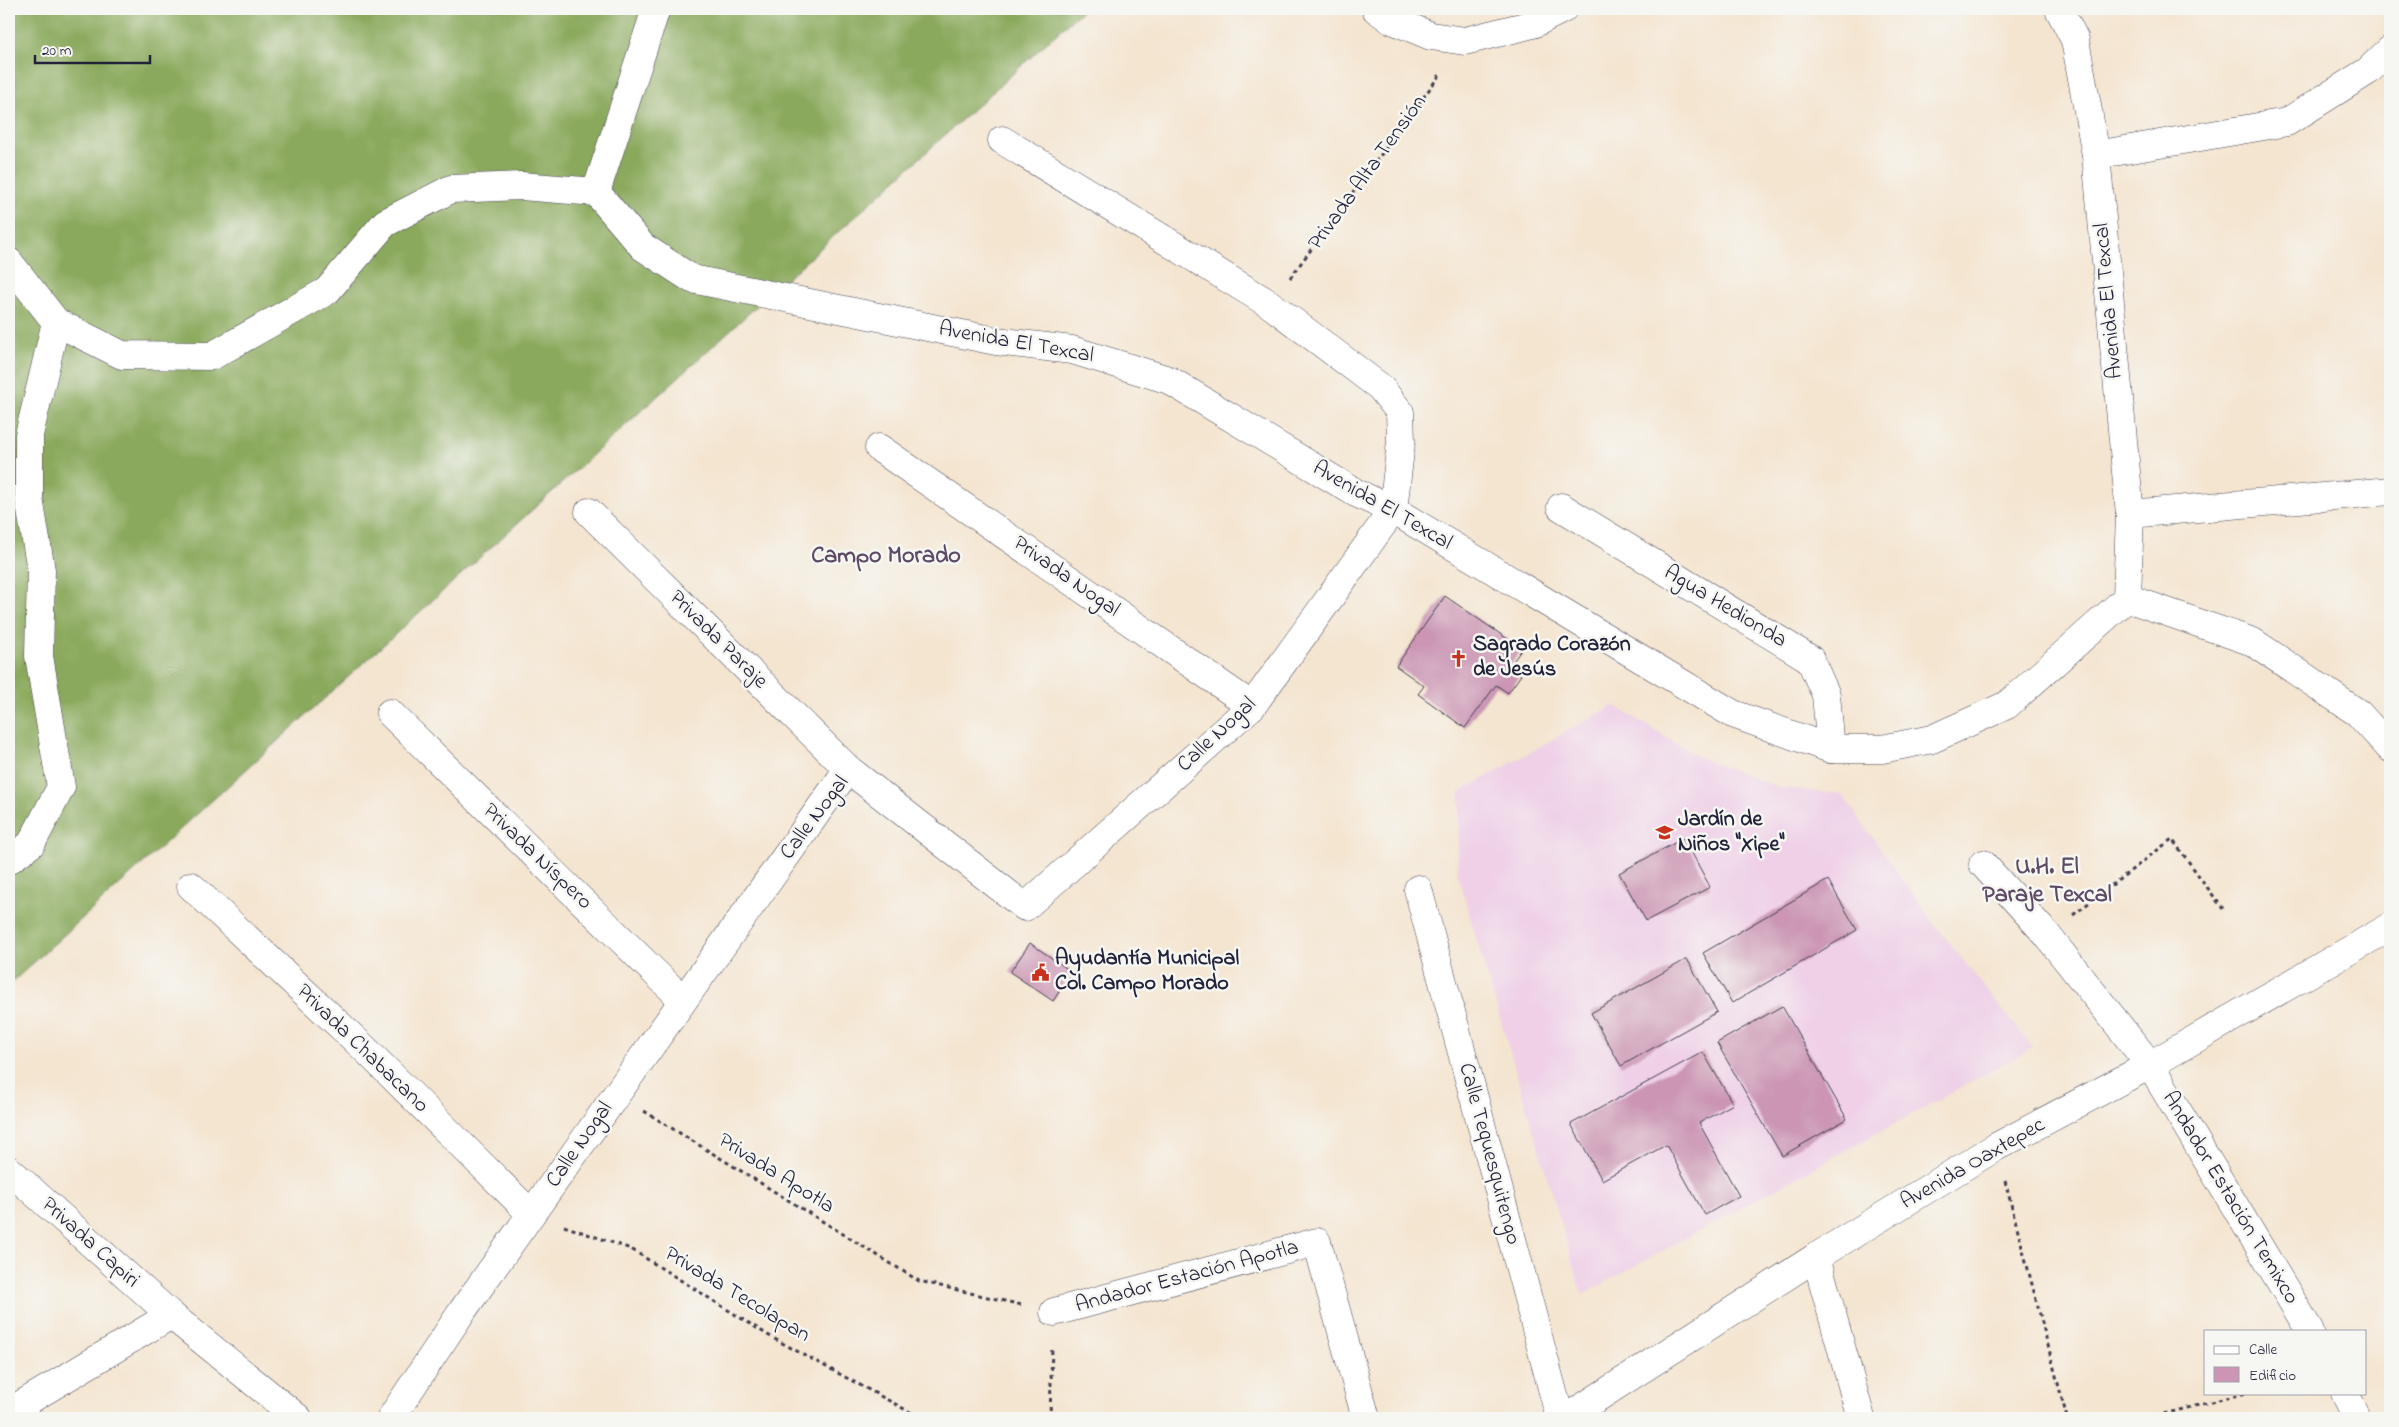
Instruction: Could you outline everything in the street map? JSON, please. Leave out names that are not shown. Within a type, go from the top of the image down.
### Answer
[{"type":"street","points":[[9,262],[56,322],[122,355],[212,356],[327,291],[385,224],[451,189],[521,186],[596,192],[656,9]]},
{"type":"street","points":[[1376,9],[1390,19],[1430,36],[1465,41],[1533,24],[1563,9]]},
{"type":"street","name":"Avenida El Texcal","points":[[596,192],[642,247],[692,279],[996,341],[1072,350],[1169,380],[1356,493],[1392,510],[1733,714],[1831,749],[1882,749],[1932,739],[2007,705],[2127,598],[2130,514],[2096,156],[2075,40],[2059,9]]},
{"type":"street","points":[[2096,156],[2287,122],[2368,71],[2390,50]]},
{"type":"street","points":[[1002,140],[1271,305],[1380,387],[1400,412],[1401,442],[1392,510]]},
{"type":"street","points":[[9,860],[31,844],[61,787],[39,656],[41,570],[29,498],[29,435],[56,322]]},
{"type":"street","name":"Privada Nogal","points":[[879,448],[1252,706]]},
{"type":"street","points":[[2130,514],[2390,491]]},
{"type":"street","name":"Agua Hedionda","points":[[1561,507],[1810,659],[1826,695],[1831,749]]},
{"type":"street","name":"Calle Nogal","points":[[391,1418],[463,1310],[848,769],[1025,907],[1252,706],[1392,510]]},
{"type":"street","name":"Privada Paraje","points":[[589,512],[848,769]]},
{"type":"street","points":[[2127,598],[2253,642],[2358,713],[2390,748]]},
{"type":"street","name":"Privada Níspero","points":[[390,713],[683,1000]]},
{"type":"street","name":"Andador Estación Temixco","points":[[1983,864],[2047,936],[2150,1065],[2309,1330]]},
{"type":"street","name":"Privada Chabacano","points":[[191,886],[366,1050],[531,1214]]},
{"type":"street","name":"Calle Tequesquitengo","points":[[1418,889],[1560,1418]]},
{"type":"street","name":"Avenida Oaxtepec","points":[[1566,1418],[1816,1257],[1996,1147],[2150,1065],[2390,926]]},
{"type":"street","name":"Privada Capiri","points":[[9,1170],[171,1315],[298,1418]]},
{"type":"street","name":"Andador Estación Apotla","points":[[1054,1312],[1317,1242],[1366,1418]]},
{"type":"street","points":[[1816,1257],[1861,1418]]},
{"type":"street","points":[[9,1412],[171,1315]]},
{"type":"street","points":[[2345,1394],[2357,1418]]},
{"type":"path","name":"Privada Alta Tensión","points":[[1271,305],[1465,41]]},
{"type":"path","points":[[2047,936],[2172,839],[2223,909]]},
{"type":"path","name":"Privada Apotla","points":[[616,1094],[919,1281]]},
{"type":"path","points":[[1996,1147],[2067,1418]]},
{"type":"path","name":"Privada Tecolapan","points":[[531,1214],[631,1249],[771,1337],[921,1418]]},
{"type":"path","name":"Andador Estación Apotla","points":[[919,1281],[1054,1312],[1050,1418]]},
{"type":"path","points":[[2148,1418],[2242,1394]]},
{"type":"shaded area","points":[[1614,705],[1698,757],[1781,788],[1842,794],[1931,920],[2033,1048],[1582,1295],[1457,873],[1460,792]]},
{"type":"green space","points":[[9,9],[1084,9],[9,985]]},
{"type":"building","name":"Sagrado Corazón de Jesús","points":[[1445,596],[1522,649],[1509,667],[1521,675],[1508,693],[1496,685],[1465,728],[1418,694],[1424,686],[1396,666]]},
{"type":"building","points":[[1684,838],[1710,887],[1646,921],[1619,873]]},
{"type":"building","points":[[1828,880],[1857,930],[1732,1003],[1703,953]]},
{"type":"building","name":"Ayudantía Municipal Col. Campo Morado","points":[[1030,943],[1072,972],[1053,1001],[1010,972]]},
{"type":"building","points":[[1687,959],[1717,1012],[1621,1066],[1591,1013]]},
{"type":"building","points":[[1782,1006],[1847,1119],[1782,1156],[1717,1043]]},
{"type":"building","points":[[1703,1052],[1733,1104],[1699,1123],[1739,1196],[1705,1215],[1666,1145],[1602,1180],[1571,1124]]},
{"type":"place","name":"Sagrado Corazón de Jesús","points":[[1459,658]]},
{"type":"place","name":"Jardín de Niños \"Xipe\"","points":[[1664,833]]},
{"type":"place","name":"Ayudantía Municipal Col. Campo Morado","points":[[1041,972]]},
{"type":"district","name":"Campo Morado","points":[[886,556]]},
{"type":"district","name":"U.H. El Paraje Texcal","points":[[2047,881]]}]
